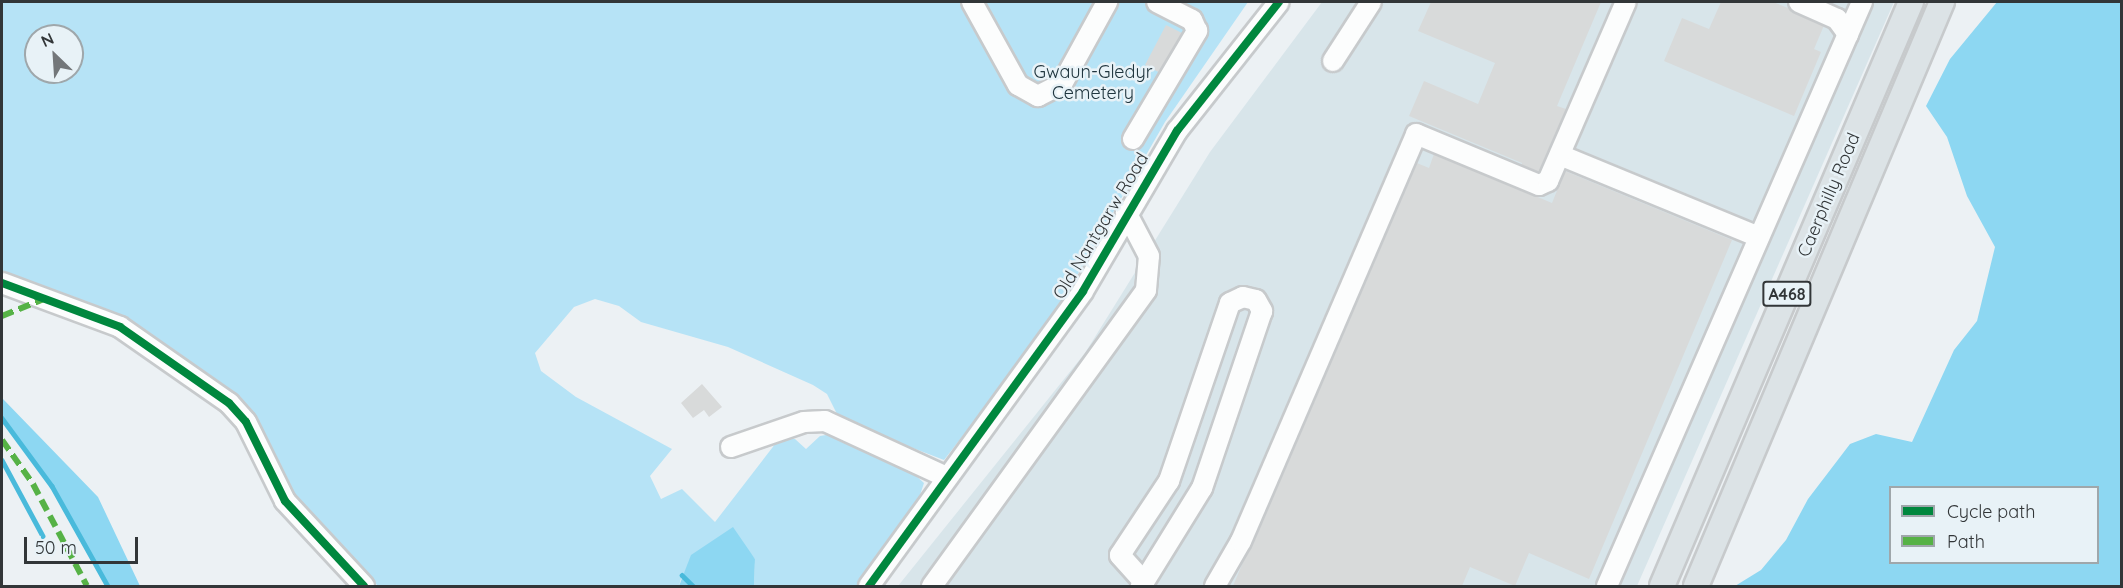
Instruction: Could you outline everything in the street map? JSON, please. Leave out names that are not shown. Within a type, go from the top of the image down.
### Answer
[{"type":"main road","name":"Caerphilly Road","points":[[1662,586],[1911,2]]},
{"type":"main road","name":"Caerphilly Road","points":[[1696,586],[1942,2]]},
{"type":"street","points":[[972,2],[1018,85],[1038,96],[1062,84],[1107,2]]},
{"type":"street","points":[[1133,139],[1197,32],[1192,20],[1157,2]]},
{"type":"street","name":"Old Nantgarw Road","points":[[869,586],[944,476],[1083,291],[1123,217],[1204,92],[1279,2]]},
{"type":"street","points":[[1333,61],[1371,2]]},
{"type":"street","points":[[1215,586],[1241,541],[1416,134],[1539,185],[1548,181],[1626,2]]},
{"type":"street","points":[[1799,2],[1837,19],[1848,34]]},
{"type":"street","points":[[1607,586],[1862,2]]},
{"type":"street","points":[[1560,155],[1759,237]]},
{"type":"street","points":[[932,586],[1146,290],[1148,264],[1123,217]]},
{"type":"street","points":[[2,283],[120,327],[229,403],[246,422],[285,501],[364,586]]},
{"type":"street","points":[[1243,297],[1256,300],[1262,311],[1202,488],[1142,584],[1120,555],[1169,481],[1230,303],[1243,297]]},
{"type":"street","points":[[731,447],[804,422],[825,421],[944,476]]},
{"type":"shaded area","points":[[1322,2],[1894,2],[1637,586],[898,586],[1085,353],[1210,152]]},
{"type":"shaded area","points":[[1997,2],[2121,2],[2121,586],[1735,586],[1761,570],[1786,540],[1808,499],[1850,444],[1876,434],[1912,442],[1954,350],[1977,321],[1995,247],[1967,196],[1947,137],[1926,106],[1950,59]]},
{"type":"shaded area","points":[[2,398],[98,497],[140,586],[108,586],[52,485],[2,418]]},
{"type":"shaded area","points":[[733,527],[755,559],[754,586],[679,586],[691,555]]},
{"type":"green space","name":"Gwaun-Gledyr Cemetery","points":[[2,2],[1248,2],[1165,122],[1048,326],[944,460],[840,420],[827,394],[813,385],[728,347],[641,322],[619,306],[595,299],[574,307],[535,353],[541,371],[576,397],[672,449],[650,476],[661,499],[682,489],[715,522],[779,439],[795,439],[806,449],[820,436],[832,434],[914,474],[924,483],[920,495],[859,586],[754,586],[755,559],[744,546],[682,575],[679,586],[378,586],[292,498],[246,406],[121,318],[75,297],[2,276]]},
{"type":"building","points":[[1431,2],[1601,2],[1557,106],[1566,109],[1538,176],[1520,168],[1522,163],[1409,116],[1424,81],[1478,104],[1495,63],[1418,31]]},
{"type":"building","points":[[1721,2],[1773,2],[1825,23],[1814,49],[1821,52],[1794,116],[1664,61],[1682,18],[1709,29]]},
{"type":"building","points":[[1166,25],[1186,35],[1164,75],[1145,65]]},
{"type":"building","points":[[1434,154],[1552,203],[1565,171],[1732,240],[1589,579],[1529,553],[1515,586],[1470,567],[1462,586],[1233,586],[1412,161],[1429,168]]},
{"type":"building","points":[[702,384],[722,407],[709,417],[704,410],[693,418],[681,403]]},
{"type":"waterway","points":[[2,418],[52,486],[108,586]]},
{"type":"waterway","points":[[2,460],[43,536]]},
{"type":"waterway","points":[[682,575],[693,586]]},
{"type":"marked path","points":[[2,316],[46,298]]},
{"type":"marked path","points":[[2,440],[33,484],[87,586]]},
{"type":"cycle path","points":[[869,586],[1083,291],[1177,131],[1279,2]]},
{"type":"cycle path","points":[[2,283],[120,327],[229,403],[246,422],[285,501],[364,586]]}]
